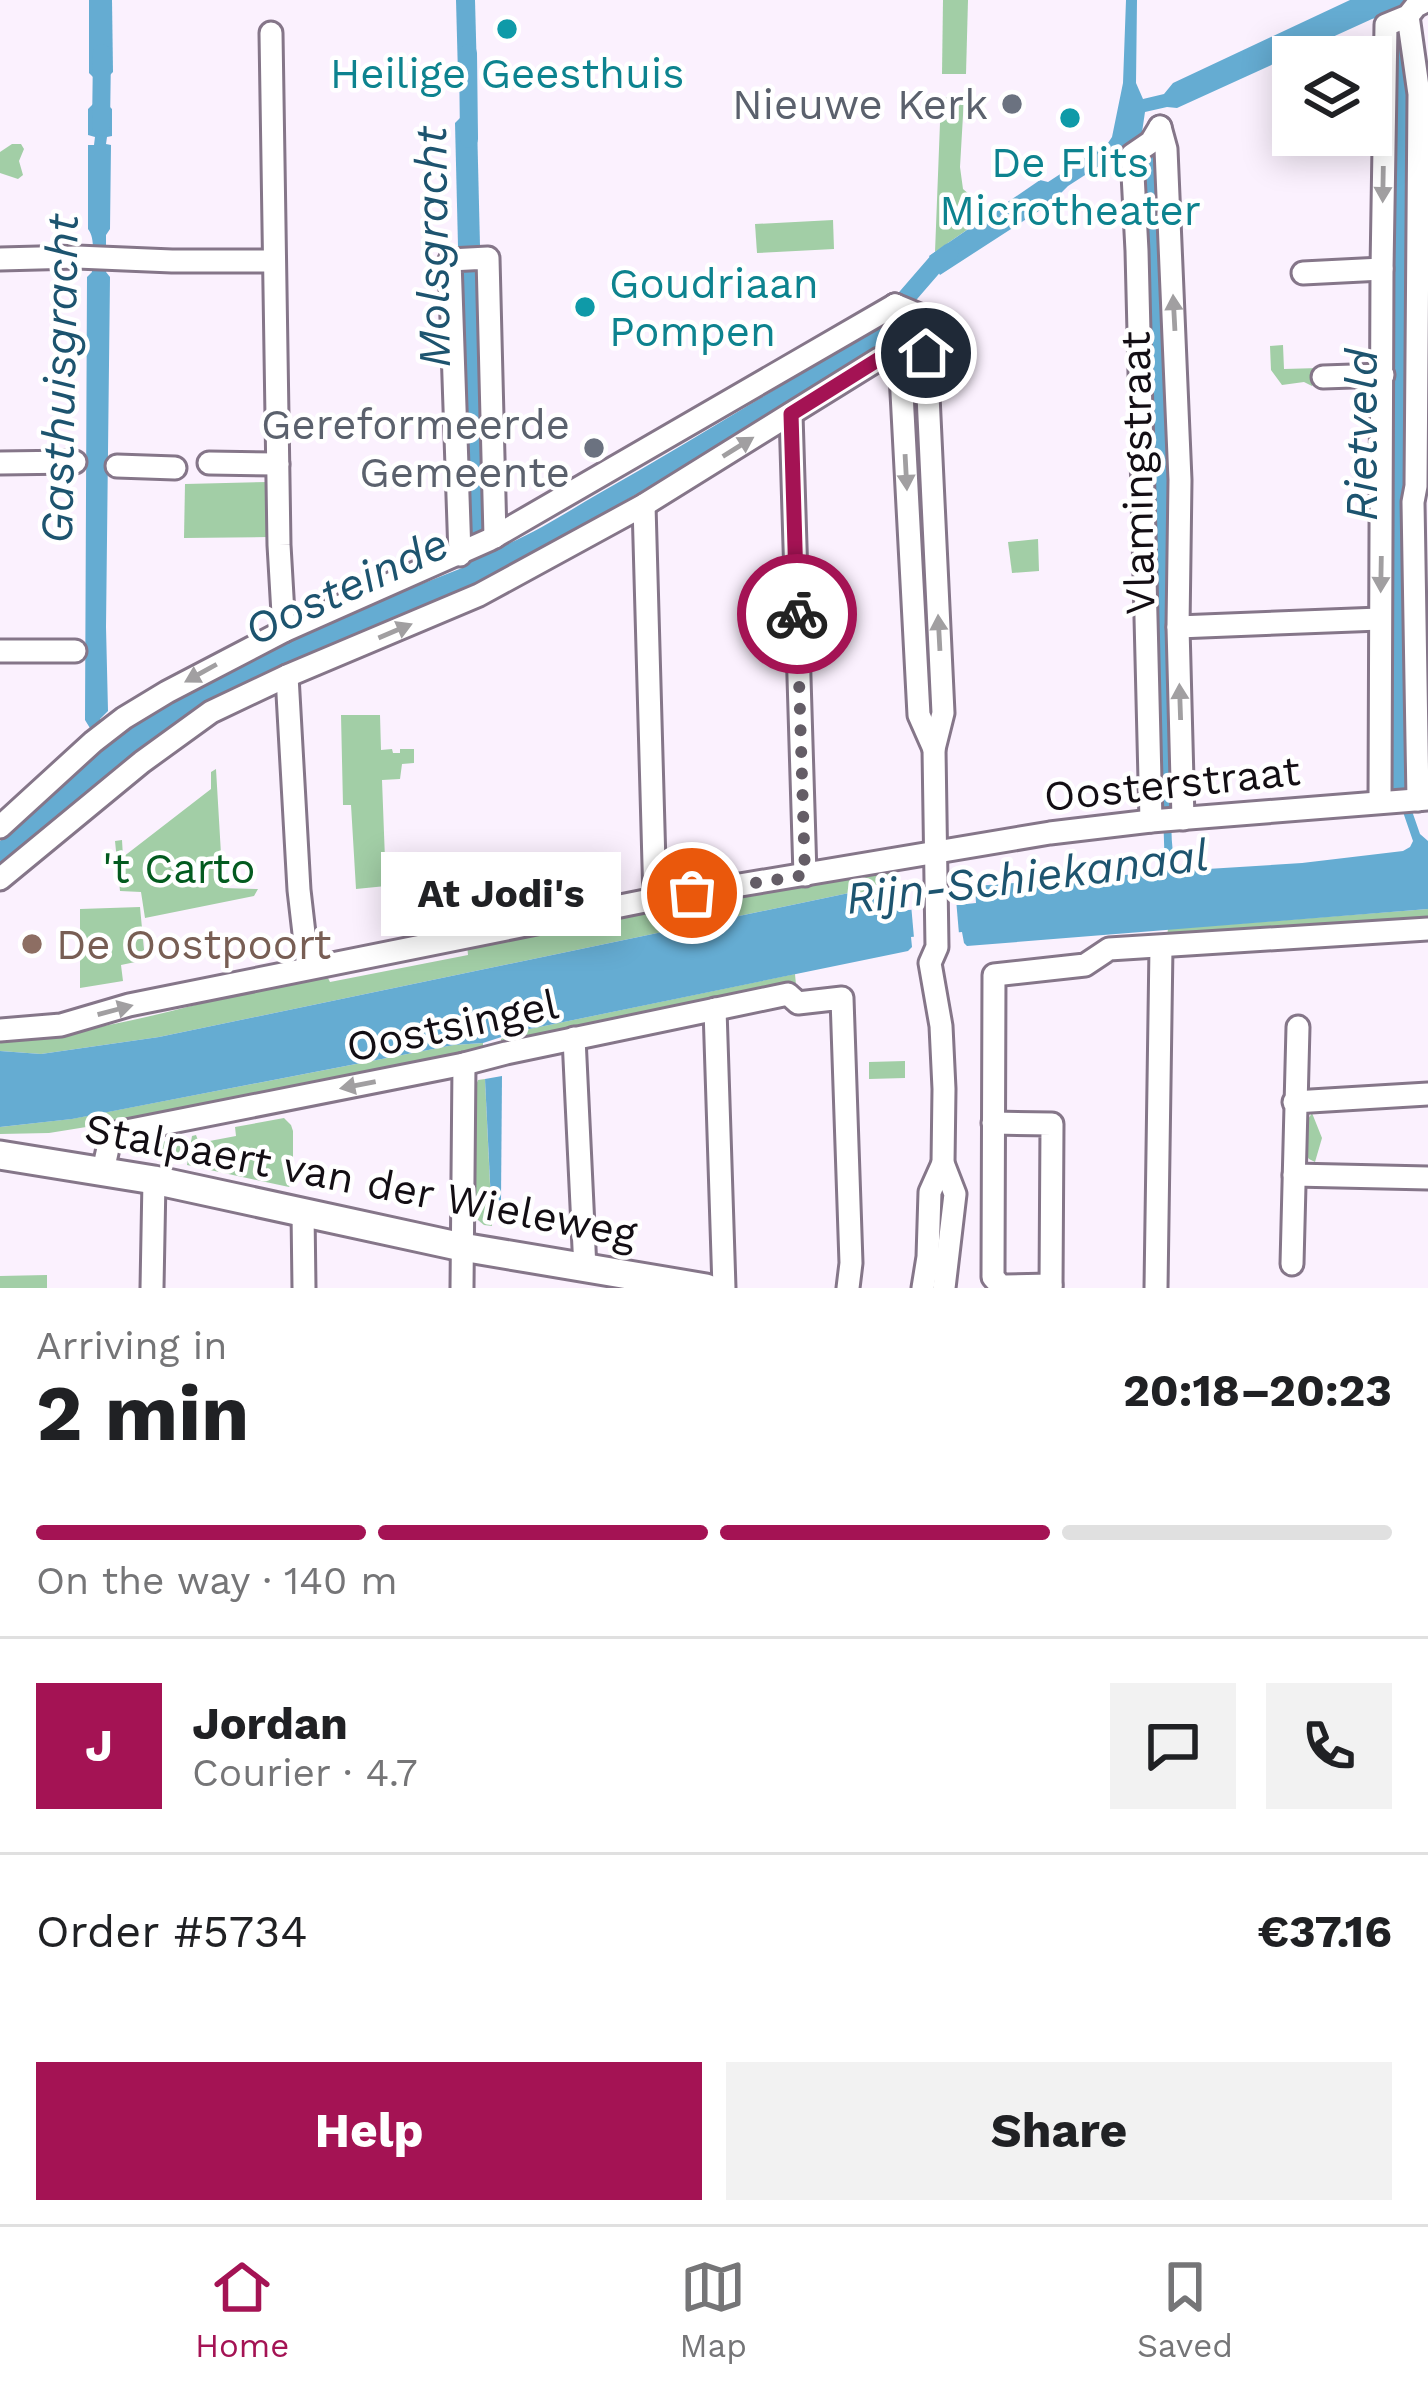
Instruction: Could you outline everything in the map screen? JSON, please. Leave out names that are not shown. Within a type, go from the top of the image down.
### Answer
[{"type":"main road","name":"Stalpaert van der Wieleweg","points":[[0,1155],[154,1180],[462,1247],[706,1288]]},
{"type":"street","points":[[1406,800],[1380,619],[1382,269],[1397,21],[1428,0]]},
{"type":"street","points":[[1397,21],[1424,94],[1422,488],[1412,502],[1406,800]]},
{"type":"street","points":[[271,34],[284,631]]},
{"type":"street","name":"Vlamingstraat","points":[[1144,144],[1166,148],[1178,388],[1178,627],[1167,820],[1137,251],[1144,144]]},
{"type":"street","points":[[485,258],[479,545],[454,260],[485,258]]},
{"type":"street","points":[[0,259],[274,261]]},
{"type":"street","points":[[1303,273],[1382,269]]},
{"type":"street","points":[[0,827],[102,735],[186,681],[284,631],[479,545],[907,315]]},
{"type":"street","points":[[907,315],[926,353],[943,713],[934,748],[934,885],[937,941],[946,960],[940,1026],[943,1162],[955,1194],[944,1288]]},
{"type":"street","points":[[907,315],[900,355],[919,715],[934,748]]},
{"type":"street","points":[[0,879],[191,725],[240,697],[479,596],[644,505],[879,359],[926,353]]},
{"type":"street","points":[[1322,377],[1383,375]]},
{"type":"street","points":[[791,414],[805,875]]},
{"type":"street","points":[[0,463],[75,462]]},
{"type":"street","points":[[209,463],[278,464]]},
{"type":"street","points":[[117,466],[175,468]]},
{"type":"street","points":[[644,505],[655,900]]},
{"type":"street","points":[[1178,627],[1380,619]]},
{"type":"street","points":[[0,651],[76,651]]},
{"type":"street","points":[[287,676],[298,890],[308,968]]},
{"type":"street","name":"Oosterstraat","points":[[0,1030],[61,1025],[129,1005],[655,900],[1050,833],[1406,800]]},
{"type":"street","points":[[993,1123],[1052,1124],[1051,1287],[1006,1286],[993,1277],[993,1123],[994,975],[1085,965],[1109,949],[1428,929]]},
{"type":"street","points":[[1156,1288],[1161,947]]},
{"type":"street","name":"Oostsingel","points":[[104,1171],[110,1139],[116,1133],[788,994],[798,1003],[842,998],[848,1288]]},
{"type":"street","points":[[715,1010],[724,1288]]},
{"type":"street","points":[[1292,1264],[1298,1027]]},
{"type":"street","points":[[574,1038],[585,1269]]},
{"type":"street","points":[[462,1288],[462,1247],[483,1059]]},
{"type":"street","points":[[1294,1102],[1428,1094]]},
{"type":"street","points":[[923,1288],[930,1192],[943,1162]]},
{"type":"street","points":[[1294,1175],[1428,1178]]},
{"type":"street","points":[[152,1288],[154,1180]]},
{"type":"street","points":[[304,1212],[304,1288]]},
{"type":"green space","points":[[943,0],[968,0],[966,74],[942,74]]},
{"type":"green space","points":[[941,97],[964,98],[963,189],[997,209],[935,252]]},
{"type":"green space","points":[[12,144],[24,149],[19,161],[23,175],[18,179],[0,173],[0,152]]},
{"type":"green space","points":[[833,220],[834,249],[757,253],[755,224]]},
{"type":"green space","points":[[1283,345],[1284,369],[1319,368],[1312,386],[1304,382],[1282,385],[1271,370],[1270,346]]},
{"type":"green space","points":[[268,482],[268,537],[184,538],[185,484]]},
{"type":"green space","points":[[1038,539],[1039,571],[1012,573],[1008,542]]},
{"type":"green space","points":[[341,715],[380,715],[381,750],[414,749],[414,763],[402,764],[400,779],[382,780],[386,886],[356,889],[351,805],[343,805]]},
{"type":"green space","name":"'t Carto","points":[[216,769],[223,888],[258,889],[254,896],[145,918],[141,892],[120,891],[115,841],[122,840],[123,857],[211,789],[211,772]]},
{"type":"green space","points":[[890,873],[898,877],[897,903],[849,893],[159,1037],[41,1054],[0,1051],[0,1036],[83,1030],[287,984],[328,978],[330,982],[468,955],[467,944],[570,921]]},
{"type":"green space","points":[[140,907],[145,960],[121,965],[123,981],[80,988],[80,909]]},
{"type":"green space","points":[[1428,909],[1428,919],[1167,936],[1168,929]]},
{"type":"green space","points":[[795,974],[796,985],[501,1049],[501,1039],[520,1031]]},
{"type":"green space","points":[[483,1043],[483,1053],[107,1129],[105,1124],[49,1133],[0,1134],[0,1127],[71,1119]]},
{"type":"green space","points":[[905,1061],[905,1078],[869,1079],[869,1062]]},
{"type":"green space","points":[[485,1079],[492,1226],[473,1216],[474,1090],[478,1080]]},
{"type":"green space","points":[[1312,1113],[1322,1138],[1315,1162],[1300,1146]]},
{"type":"green space","points":[[284,1118],[293,1131],[289,1187],[187,1165],[192,1136],[199,1143],[236,1136],[235,1127]]},
{"type":"green space","points":[[187,1137],[182,1163],[135,1152],[136,1147]]},
{"type":"green space","points":[[47,1275],[47,1288],[0,1288],[0,1276]]},
{"type":"water","points":[[89,0],[112,0],[113,72],[107,78],[89,73]]},
{"type":"water","points":[[456,0],[475,0],[477,75],[473,78],[458,75]]},
{"type":"water","points":[[1126,0],[1137,0],[1136,83],[1143,99],[1164,94],[1173,83],[1272,37],[1272,65],[1177,108],[1145,112],[1141,139],[940,275],[929,256],[1040,180],[1048,182],[1108,143],[1123,83]]},
{"type":"water","points":[[1350,0],[1412,0],[1406,44],[1408,791],[1388,789],[1392,36],[1389,14],[1335,36],[1273,36]]},
{"type":"water","points":[[93,104],[112,109],[112,136],[106,144],[111,145],[110,229],[106,235],[110,277],[108,711],[100,719],[112,739],[174,695],[288,637],[462,568],[474,555],[538,529],[866,333],[874,332],[883,347],[479,586],[264,677],[0,868],[0,841],[101,746],[85,720],[87,277],[92,272],[93,249],[88,229],[88,145],[94,145],[95,137],[88,135],[88,109]]},
{"type":"water","points":[[461,117],[477,122],[477,252],[463,252],[458,246],[455,123]]},
{"type":"water","points":[[1153,156],[1171,486],[1175,871],[1403,851],[1413,841],[1403,812],[1412,811],[1420,834],[1428,841],[1428,909],[967,946],[962,932],[911,937],[908,951],[520,1031],[483,1043],[72,1119],[0,1127],[0,1051],[41,1054],[159,1037],[849,893],[897,903],[899,911],[976,903],[975,886],[1165,872],[1142,164]]},
{"type":"water","points":[[463,270],[477,270],[480,276],[488,530],[471,542],[466,536]]},
{"type":"water","points":[[502,1076],[501,1200],[491,1202],[485,1079]]},
{"type":"pier","points":[[956,899],[959,934],[914,938],[911,904]]},
{"type":"waterway","name":"Gasthuisgracht","points":[[101,127],[102,53]]},
{"type":"waterway","name":"Molsgracht","points":[[468,53],[469,139]]},
{"type":"waterway","points":[[858,349],[950,252]]},
{"type":"way so far","points":[[692,893],[805,875],[797,614]]},
{"type":"place","name":"Heilige Geesthuis","points":[[507,29]]},
{"type":"place","name":"Nieuwe Kerk","points":[[1012,104]]},
{"type":"place","name":"De Flits Microtheater","points":[[1070,118]]},
{"type":"place","name":"Goudriaan Pompen","points":[[585,307]]},
{"type":"place","name":"Gereformeerde Gemeente","points":[[594,448]]},
{"type":"place","name":"At Jodi's","points":[[692,893]]},
{"type":"place","name":"De Oostpoort","points":[[32,944]]},
{"type":"route","points":[[797,614],[791,414],[879,359],[926,353]]},
{"type":"water label","name":"Rietveld","points":[[1361,435]]},
{"type":"water label","name":"Oosteinde","points":[[346,586]]},
{"type":"water label","name":"Rijn-Schiekanaal","points":[[1027,876]]}]
